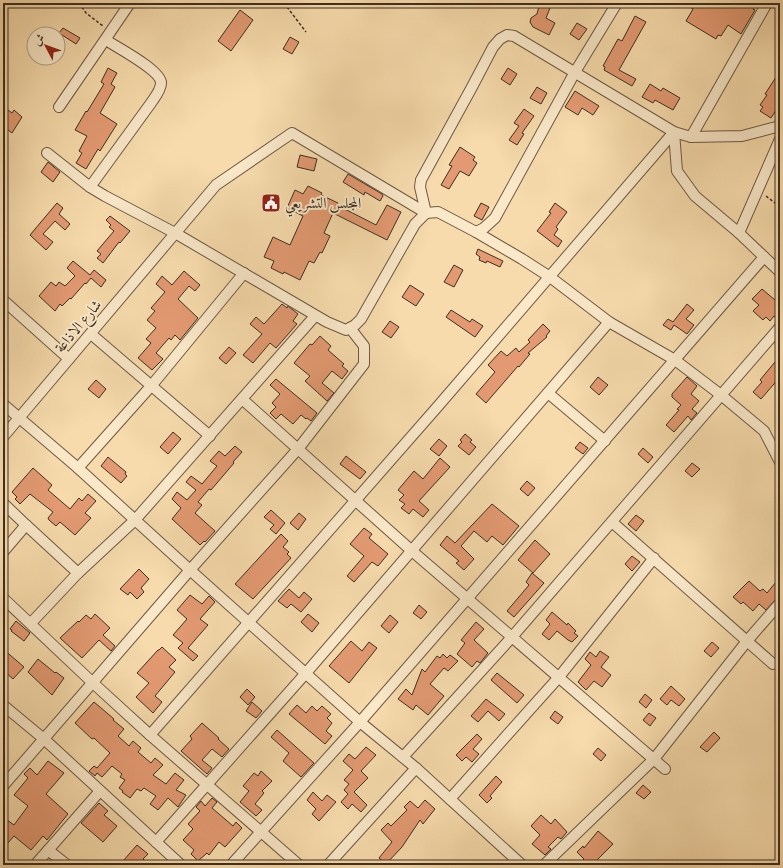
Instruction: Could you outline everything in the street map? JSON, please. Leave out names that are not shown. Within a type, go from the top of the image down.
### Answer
[{"type":"street","points":[[59,107],[130,3]]},
{"type":"street","points":[[476,232],[484,228],[495,218],[575,72],[617,3]]},
{"type":"street","points":[[691,137],[767,3]]},
{"type":"street","points":[[426,213],[420,187],[422,180],[493,47],[500,39],[507,35],[514,36],[674,132],[691,137],[742,136],[780,126]]},
{"type":"street","points":[[90,187],[151,103],[160,89],[161,83],[160,79],[152,70],[108,36]]},
{"type":"street","points":[[674,132],[677,171],[695,196],[739,233],[780,272]]},
{"type":"street","points":[[150,734],[550,278],[674,132]]},
{"type":"street","name":"شارع الاذاعة","points":[[3,437],[216,185],[292,133],[426,213]]},
{"type":"street","points":[[739,233],[780,139]]},
{"type":"street","points":[[47,153],[90,187],[175,233],[315,316],[346,330],[361,319],[415,224],[426,213],[438,212],[476,232],[550,278],[609,322],[675,360],[721,395],[764,431],[780,462]]},
{"type":"street","points":[[232,865],[468,599],[764,257]]},
{"type":"street","points":[[78,468],[152,385],[244,273]]},
{"type":"street","points":[[3,300],[70,359]]},
{"type":"street","points":[[31,623],[78,573],[136,520],[315,316]]},
{"type":"street","points":[[156,842],[306,673],[609,322]]},
{"type":"street","points":[[403,757],[512,637],[780,327]]},
{"type":"street","points":[[3,786],[190,570],[298,449],[364,364],[364,346],[350,328]]},
{"type":"street","points":[[91,334],[210,436]]},
{"type":"street","points":[[548,393],[605,441]]},
{"type":"street","points":[[242,399],[412,551],[665,769]]},
{"type":"street","points":[[3,404],[78,468],[360,722],[416,768],[522,865]]},
{"type":"street","points":[[3,503],[78,573]]},
{"type":"street","points":[[612,522],[772,664]]},
{"type":"street","points":[[3,552],[26,525]]},
{"type":"street","points":[[450,799],[559,677],[654,558]]},
{"type":"street","points":[[3,598],[93,683],[299,865]]},
{"type":"street","points":[[544,865],[654,760],[747,641],[780,603]]},
{"type":"street","points":[[3,705],[44,739],[181,865]]},
{"type":"street","points":[[328,865],[416,768]]},
{"type":"street","points":[[35,865],[100,791]]},
{"type":"street","points":[[48,850],[66,865]]},
{"type":"path","points":[[79,3],[108,36]]},
{"type":"path","points":[[284,3],[306,32]]},
{"type":"path","points":[[758,188],[780,208]]},
{"type":"building","points":[[683,3],[757,3],[753,9],[755,10],[741,34],[728,25],[721,36],[718,35],[716,39],[686,21],[693,9]]},
{"type":"building","points":[[544,4],[548,5],[550,8],[546,18],[555,23],[549,35],[533,27],[530,22],[531,18],[537,14],[539,6]]},
{"type":"building","points":[[240,10],[253,20],[231,51],[218,41]]},
{"type":"building","points":[[635,16],[646,22],[619,70],[636,79],[632,86],[604,70],[605,67],[603,66],[618,39],[622,41]]},
{"type":"building","points":[[577,23],[587,29],[579,40],[570,34]]},
{"type":"building","points":[[66,30],[80,38],[76,44],[66,38]]},
{"type":"building","points":[[290,37],[299,42],[292,54],[283,49]]},
{"type":"building","points":[[108,68],[117,73],[111,84],[115,87],[100,113],[117,124],[100,151],[98,149],[86,169],[76,163],[82,153],[79,151],[87,136],[75,130],[104,84],[101,82]]},
{"type":"building","points":[[508,68],[517,74],[510,85],[501,79]]},
{"type":"building","points":[[780,71],[780,104],[771,118],[760,111],[763,107],[760,105],[767,95],[765,94]]},
{"type":"building","points":[[650,84],[661,91],[663,88],[680,98],[673,110],[655,100],[653,103],[642,97]]},
{"type":"building","points":[[537,87],[547,93],[541,104],[530,98]]},
{"type":"building","points":[[575,91],[599,106],[593,115],[582,108],[578,115],[565,107]]},
{"type":"building","points":[[524,109],[534,116],[522,133],[524,134],[517,145],[509,140],[519,126],[514,123]]},
{"type":"building","points":[[8,110],[12,113],[14,110],[22,117],[12,133],[8,130],[3,137],[3,116]]},
{"type":"building","points":[[460,147],[475,157],[473,160],[477,163],[469,176],[460,171],[449,189],[441,185],[452,166],[449,165]]},
{"type":"building","points":[[300,155],[317,159],[314,171],[297,167]]},
{"type":"building","points":[[48,162],[60,172],[53,182],[41,172]]},
{"type":"building","points":[[348,174],[382,194],[383,196],[380,201],[365,192],[364,195],[343,182]]},
{"type":"building","points":[[308,186],[322,193],[321,195],[338,203],[337,205],[376,225],[387,205],[401,212],[387,240],[333,213],[324,233],[330,236],[322,253],[320,252],[314,263],[309,261],[300,280],[284,272],[283,274],[271,268],[274,261],[264,257],[273,237],[290,245],[303,216],[287,208],[295,190],[303,194]]},
{"type":"building","points":[[57,203],[63,208],[59,214],[70,224],[65,230],[55,221],[43,234],[53,242],[46,250],[30,235]]},
{"type":"building","points":[[481,203],[489,207],[482,220],[474,216]]},
{"type":"building","points":[[555,203],[567,212],[556,227],[558,229],[554,235],[562,241],[558,247],[537,231],[551,213],[549,212]]},
{"type":"building","points":[[110,216],[130,231],[120,243],[119,242],[103,263],[97,258],[101,254],[97,251],[114,231],[109,227],[111,225],[106,220]]},
{"type":"building","points":[[478,249],[503,261],[500,267],[487,261],[486,263],[479,260],[480,257],[476,254]]},
{"type":"building","points":[[73,261],[90,275],[94,270],[106,280],[101,287],[91,278],[71,299],[70,298],[62,306],[60,304],[55,311],[39,296],[51,282],[56,286],[59,282],[65,286],[75,276],[67,268]]},
{"type":"building","points":[[454,265],[463,270],[454,287],[444,282]]},
{"type":"building","points":[[184,271],[200,285],[195,291],[189,286],[178,299],[198,318],[180,340],[175,335],[171,340],[169,338],[156,353],[163,359],[152,370],[138,358],[151,343],[146,339],[156,328],[147,320],[155,311],[151,308],[165,292],[156,284],[162,276],[172,285]]},
{"type":"building","points":[[410,285],[424,294],[416,306],[402,297]]},
{"type":"building","points":[[762,289],[775,300],[780,294],[780,321],[774,316],[770,321],[766,317],[763,320],[753,311],[759,305],[752,299]]},
{"type":"building","points":[[282,304],[287,308],[288,306],[298,314],[293,321],[297,324],[276,348],[270,343],[253,363],[243,355],[262,334],[250,324],[256,317],[264,324]]},
{"type":"building","points":[[687,304],[694,310],[686,319],[694,325],[687,334],[674,325],[671,330],[663,325],[668,319],[673,322]]},
{"type":"building","points":[[451,310],[470,322],[472,319],[483,326],[475,337],[446,317]]},
{"type":"building","points":[[390,321],[399,327],[391,338],[382,332]]},
{"type":"building","points":[[543,324],[550,331],[546,336],[547,337],[528,353],[530,354],[486,403],[476,394],[495,372],[488,365],[501,351],[507,356],[516,348],[519,352],[530,342],[528,340]]},
{"type":"building","points":[[320,336],[331,346],[328,350],[344,364],[342,366],[348,371],[342,379],[332,371],[322,383],[334,393],[327,401],[305,381],[310,376],[294,363],[310,344],[312,345]]},
{"type":"building","points":[[229,347],[236,353],[226,364],[219,358]]},
{"type":"building","points":[[775,362],[780,366],[780,377],[761,399],[753,392],[762,382],[760,380]]},
{"type":"building","points":[[598,377],[608,385],[599,395],[590,387]]},
{"type":"building","points":[[687,377],[697,386],[691,394],[699,401],[692,409],[697,413],[691,420],[688,416],[674,432],[666,425],[679,410],[677,409],[681,405],[672,397],[672,394]]},
{"type":"building","points":[[276,379],[317,413],[311,421],[301,415],[293,424],[281,414],[276,419],[270,413],[276,407],[272,403],[280,394],[270,385]]},
{"type":"building","points":[[96,380],[106,389],[99,398],[88,389]]},
{"type":"building","points":[[173,432],[181,439],[168,454],[160,447]]},
{"type":"building","points":[[465,434],[472,440],[470,442],[476,447],[469,455],[458,446],[462,442],[460,440]]},
{"type":"building","points":[[439,439],[447,446],[439,456],[430,449]]},
{"type":"building","points":[[580,442],[588,448],[583,454],[575,448]]},
{"type":"building","points":[[235,446],[242,452],[211,490],[209,489],[198,502],[202,505],[195,513],[215,531],[205,542],[204,541],[200,545],[172,519],[181,508],[172,499],[177,492],[187,500],[196,490],[186,482],[191,476],[202,484],[217,466],[210,461],[219,451],[225,456]]},
{"type":"building","points":[[643,448],[653,457],[648,463],[638,454]]},
{"type":"building","points":[[346,456],[366,472],[360,479],[340,464]]},
{"type":"building","points":[[108,457],[126,472],[125,474],[127,476],[121,483],[101,466]]},
{"type":"building","points":[[440,458],[450,467],[419,501],[429,510],[423,517],[413,509],[409,514],[401,508],[405,504],[399,500],[404,495],[398,490],[414,471],[423,479]]},
{"type":"building","points":[[692,463],[700,469],[692,477],[685,471]]},
{"type":"building","points":[[33,468],[52,485],[48,490],[70,509],[79,498],[82,501],[88,494],[96,501],[85,513],[91,518],[75,535],[60,522],[56,526],[49,520],[48,518],[53,512],[30,494],[20,504],[15,499],[17,497],[12,492]]},
{"type":"building","points":[[527,481],[535,488],[528,496],[520,489]]},
{"type":"building","points":[[492,504],[519,526],[503,545],[492,536],[487,542],[474,531],[461,546],[474,559],[464,570],[456,563],[459,561],[440,545],[447,536],[455,543]]},
{"type":"building","points":[[271,510],[285,523],[276,534],[270,529],[274,525],[264,517]]},
{"type":"building","points":[[299,513],[306,519],[298,530],[290,523]]},
{"type":"building","points":[[636,515],[644,521],[636,531],[628,524]]},
{"type":"building","points":[[364,528],[372,534],[369,538],[388,554],[378,566],[372,562],[354,582],[347,576],[364,556],[350,544]]},
{"type":"building","points":[[281,534],[288,541],[283,547],[289,552],[287,554],[291,558],[253,599],[235,584]]},
{"type":"building","points":[[535,540],[550,554],[533,573],[518,560]]},
{"type":"building","points":[[632,556],[640,562],[632,571],[625,564]]},
{"type":"building","points":[[139,569],[149,579],[141,588],[144,592],[137,599],[130,592],[128,595],[120,589]]},
{"type":"building","points":[[532,573],[544,583],[514,617],[507,611],[529,585],[526,582]]},
{"type":"building","points":[[749,581],[760,591],[763,589],[767,593],[776,582],[780,586],[780,595],[766,610],[759,604],[753,611],[743,602],[741,604],[733,597]]},
{"type":"building","points":[[289,589],[299,598],[304,592],[312,599],[301,612],[291,604],[287,608],[278,601]]},
{"type":"building","points":[[190,595],[202,604],[209,596],[215,602],[200,619],[208,625],[188,648],[198,656],[193,661],[178,648],[183,643],[173,635],[187,619],[177,610]]},
{"type":"building","points":[[419,605],[427,612],[421,619],[413,613]]},
{"type":"building","points":[[552,612],[567,625],[568,623],[576,631],[574,633],[578,636],[572,642],[557,631],[549,640],[542,634],[550,624],[546,620]]},
{"type":"building","points":[[95,614],[110,628],[103,635],[115,646],[111,651],[99,640],[82,658],[60,638],[86,615],[91,619]]},
{"type":"building","points":[[308,614],[319,623],[312,632],[301,622]]},
{"type":"building","points":[[390,615],[398,622],[389,633],[381,626]]},
{"type":"building","points":[[16,621],[30,633],[24,641],[10,629]]},
{"type":"building","points":[[476,622],[484,629],[474,640],[488,653],[480,663],[477,661],[472,667],[457,654],[465,643],[461,640]]},
{"type":"building","points":[[351,641],[362,651],[369,642],[377,648],[349,683],[329,666]]},
{"type":"building","points":[[712,642],[719,648],[711,657],[704,651]]},
{"type":"building","points":[[162,647],[176,660],[169,667],[175,672],[155,696],[162,702],[153,713],[136,697],[149,683],[137,673]]},
{"type":"building","points":[[3,649],[24,667],[13,679],[3,670]]},
{"type":"building","points":[[600,651],[609,657],[601,667],[611,675],[602,687],[594,681],[586,690],[578,682],[591,665],[585,659],[590,652],[596,657]]},
{"type":"building","points":[[443,654],[447,658],[450,655],[458,661],[448,671],[444,668],[430,684],[444,696],[428,715],[416,705],[413,710],[398,699],[406,689],[412,695],[422,669],[425,672],[437,656],[440,658]]},
{"type":"building","points":[[38,659],[55,673],[56,672],[64,678],[52,695],[28,672]]},
{"type":"building","points":[[497,673],[524,695],[517,703],[491,680]]},
{"type":"building","points":[[671,686],[685,699],[679,706],[671,700],[667,705],[660,699]]},
{"type":"building","points":[[247,689],[255,697],[248,705],[240,697]]},
{"type":"building","points":[[645,694],[652,700],[646,708],[639,702]]},
{"type":"building","points":[[486,699],[505,714],[499,721],[488,711],[478,722],[471,716]]},
{"type":"building","points":[[94,702],[124,729],[118,736],[129,746],[133,741],[141,748],[138,752],[151,763],[155,758],[163,765],[153,775],[166,784],[175,773],[184,780],[176,790],[186,795],[178,807],[168,798],[158,810],[150,804],[156,796],[144,788],[141,791],[137,789],[130,798],[119,788],[125,780],[120,777],[122,774],[112,766],[102,777],[97,773],[95,776],[89,771],[94,766],[97,768],[110,753],[75,723]]},
{"type":"building","points":[[252,702],[262,711],[256,718],[246,711]]},
{"type":"building","points":[[297,705],[306,713],[312,706],[317,711],[322,706],[331,714],[327,718],[332,723],[326,731],[332,736],[325,744],[289,714]]},
{"type":"building","points":[[555,711],[563,717],[558,724],[550,718]]},
{"type":"building","points":[[649,713],[656,718],[650,726],[643,720]]},
{"type":"building","points":[[202,723],[229,749],[222,757],[212,749],[202,760],[212,768],[207,774],[181,751],[192,739],[190,736]]},
{"type":"building","points":[[277,730],[314,763],[301,777],[283,761],[289,753],[271,737]]},
{"type":"building","points":[[714,732],[720,738],[707,752],[700,747]]},
{"type":"building","points":[[477,734],[482,739],[473,749],[479,754],[472,762],[466,757],[462,761],[456,755]]},
{"type":"building","points":[[366,747],[376,755],[361,771],[368,778],[354,792],[367,805],[361,812],[352,804],[348,809],[341,802],[348,794],[344,790],[349,784],[344,780],[353,770],[343,761],[349,754],[355,759]]},
{"type":"building","points":[[598,748],[606,755],[601,761],[593,754]]},
{"type":"building","points":[[48,761],[64,773],[46,794],[68,814],[47,840],[43,836],[31,850],[14,836],[7,844],[3,841],[3,817],[14,825],[28,806],[14,795],[28,778],[24,774],[30,768],[37,775]]},
{"type":"building","points":[[261,771],[272,781],[262,791],[264,793],[255,804],[262,810],[256,816],[240,802],[249,791],[243,786],[254,773],[258,776]]},
{"type":"building","points":[[496,776],[502,782],[490,796],[492,798],[487,803],[479,795]]},
{"type":"building","points":[[643,785],[651,792],[644,799],[636,793]]},
{"type":"building","points":[[313,792],[322,801],[327,795],[336,802],[319,821],[312,814],[316,809],[307,800]]},
{"type":"building","points":[[212,798],[217,802],[212,808],[233,826],[236,822],[242,828],[225,847],[219,842],[209,855],[207,853],[198,861],[191,854],[194,850],[183,840],[193,829],[188,824],[200,811],[196,807],[201,801],[205,806]]},
{"type":"building","points":[[425,800],[435,809],[423,824],[420,820],[402,847],[386,864],[379,858],[392,842],[381,830],[388,823],[391,826],[407,810],[404,807],[410,801],[418,808]]},
{"type":"building","points":[[99,803],[108,811],[104,815],[117,826],[103,842],[81,823]]},
{"type":"building","points":[[541,815],[551,824],[555,819],[567,832],[561,839],[558,837],[548,847],[551,849],[545,855],[532,844],[540,835],[531,826]]},
{"type":"building","points":[[598,831],[613,844],[592,865],[578,865],[584,859],[577,852],[583,846],[584,848]]},
{"type":"building","points":[[137,845],[148,854],[143,859],[150,865],[121,865],[123,861]]},
{"type":"place","name":"المجلس التشريعي","points":[[271,203]]}]
